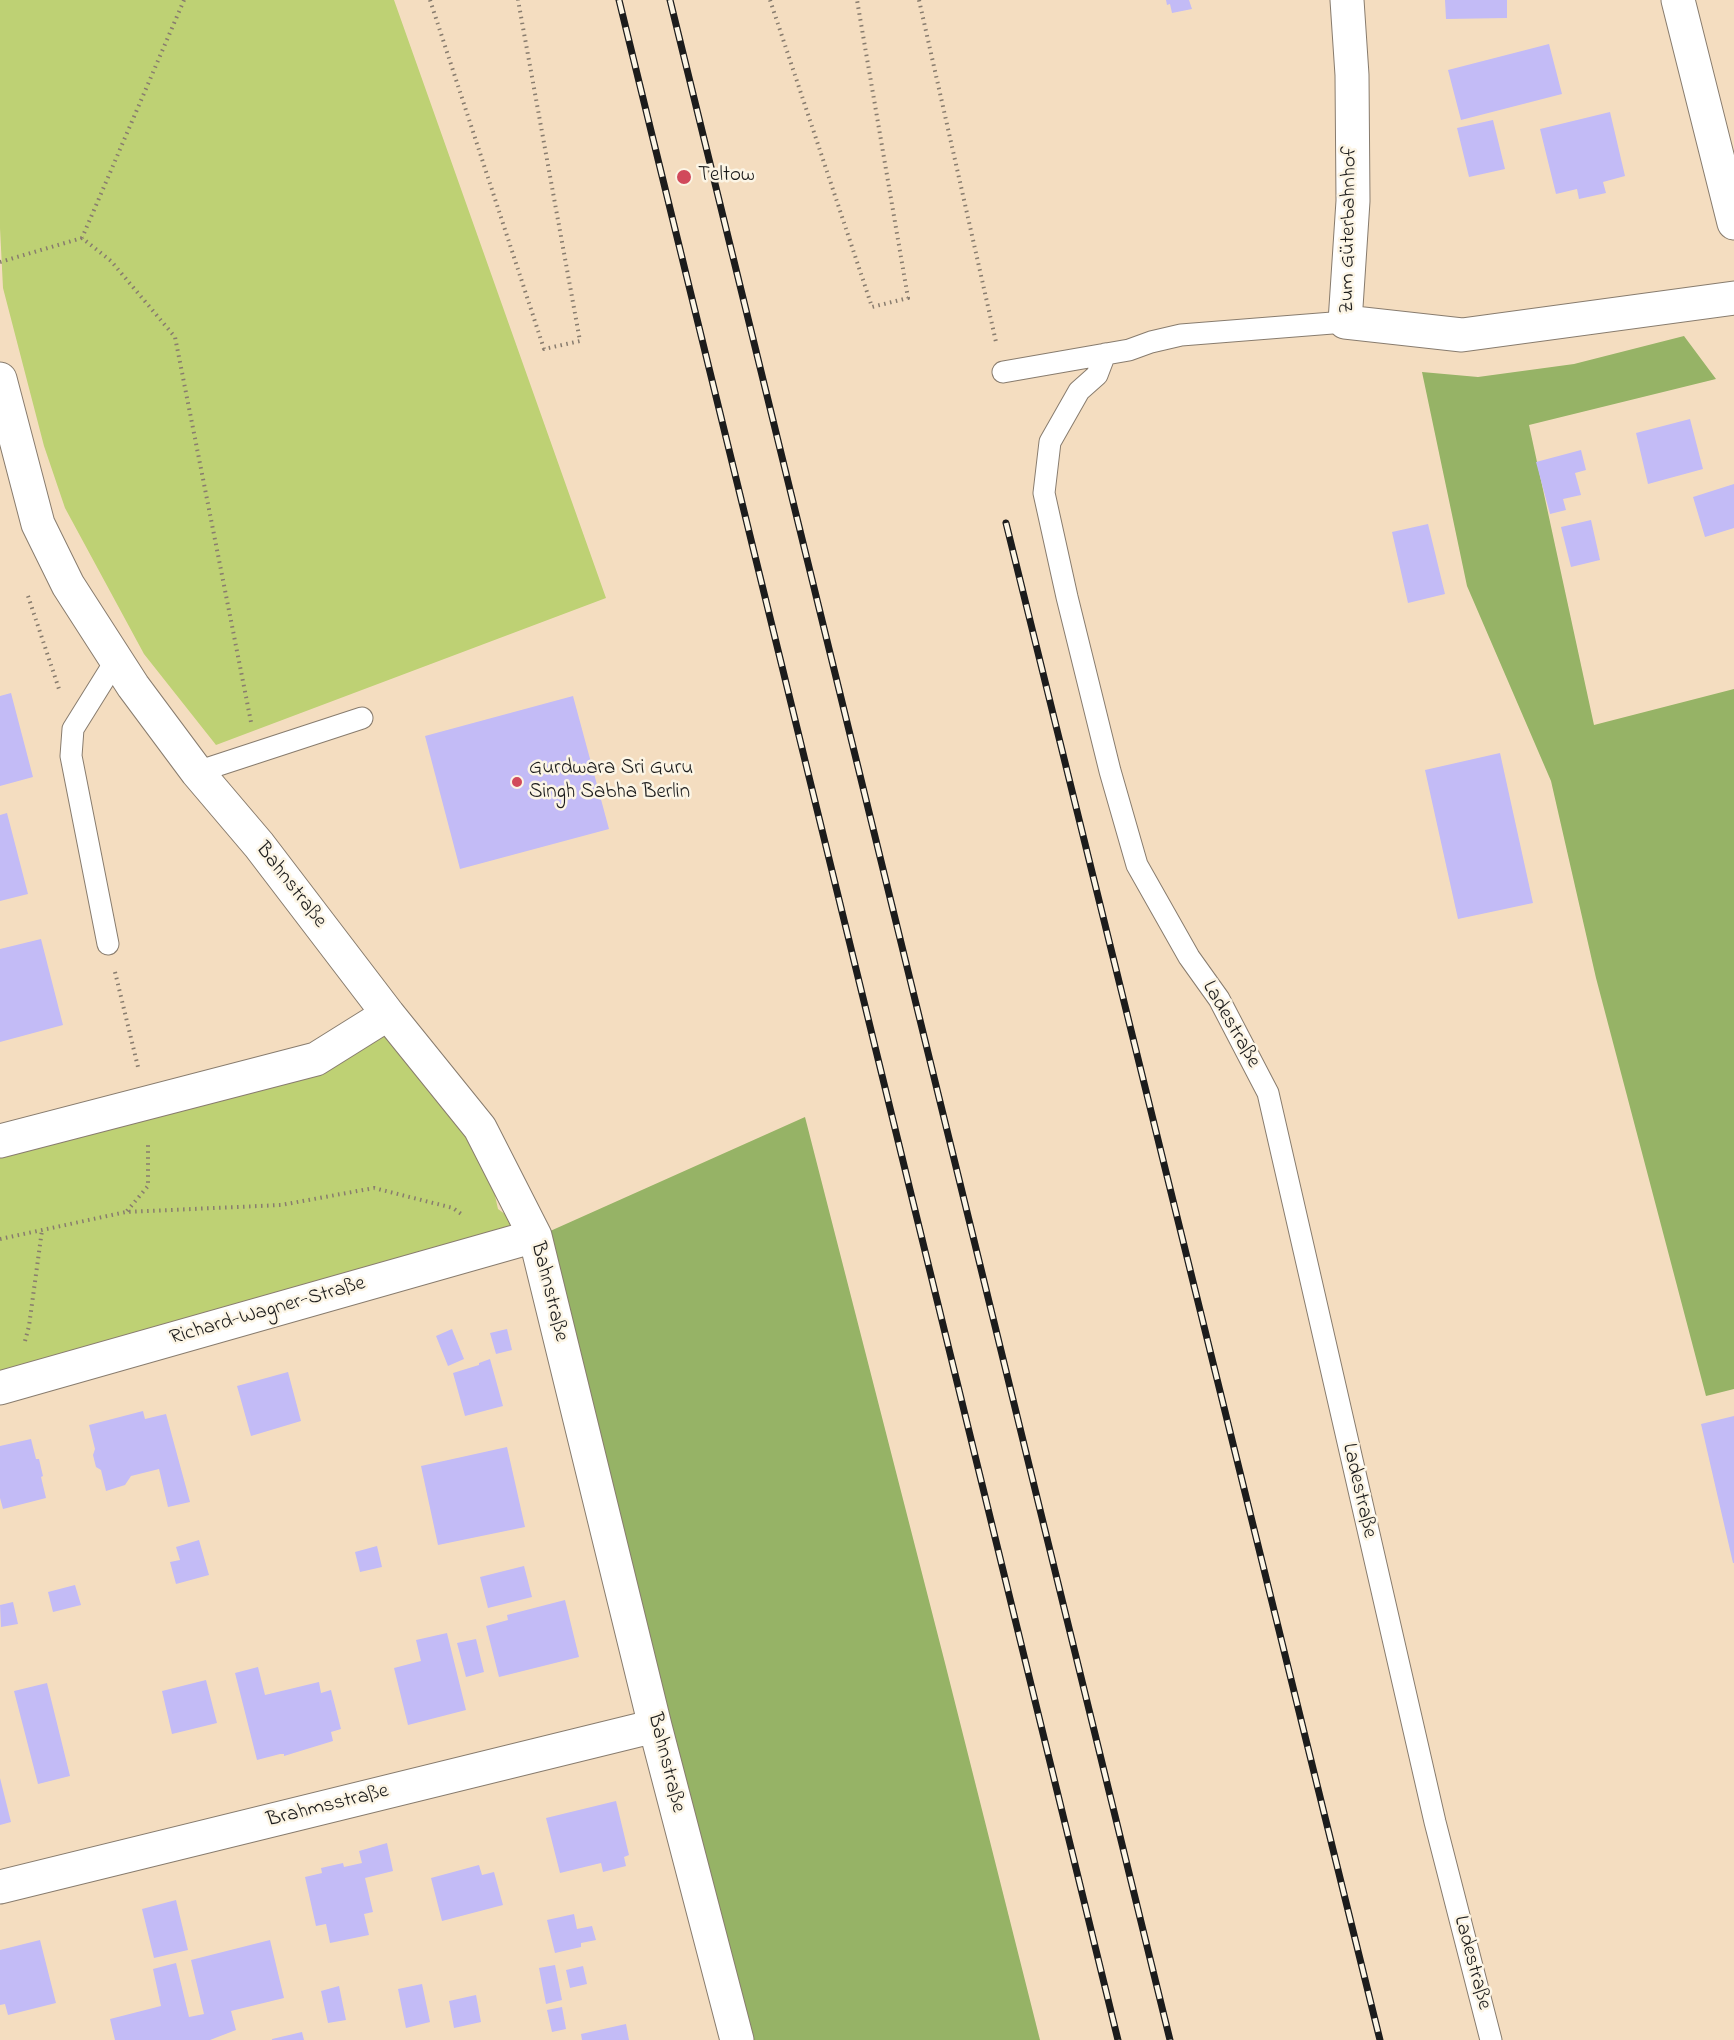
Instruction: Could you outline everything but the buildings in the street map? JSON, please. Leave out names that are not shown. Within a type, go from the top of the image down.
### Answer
[{"type":"street","name":"Zum Güterbahnhof","points":[[1347,0],[1353,75],[1353,201],[1346,322],[1462,335],[1734,298]]},
{"type":"street","points":[[1678,0],[1734,223]]},
{"type":"street","name":"Bahnstraße","points":[[0,379],[38,524],[68,585],[116,660],[197,772],[259,844],[388,1014],[480,1128],[535,1236],[655,1726],[737,2040]]},
{"type":"street","points":[[0,1141],[316,1059],[388,1014]]},
{"type":"street","name":"Richard-Wagner-Straße","points":[[7,1386],[535,1236]]},
{"type":"street","name":"Brahmsstraße","points":[[0,1887],[655,1726]]},
{"type":"lane","points":[[1003,372],[1129,350],[1181,335],[1346,322]]},
{"type":"lane","name":"Ladestraße","points":[[1105,354],[1097,375],[1079,391],[1050,442],[1044,493],[1110,771],[1137,865],[1189,957],[1219,999],[1268,1093],[1435,1822],[1491,2040]]},
{"type":"lane","points":[[108,944],[71,756],[73,729],[116,660]]},
{"type":"lane","points":[[197,772],[362,718]]},
{"type":"path","points":[[82,238],[184,0]]},
{"type":"path","points":[[430,0],[544,349],[580,341],[518,0]]},
{"type":"path","points":[[770,0],[872,307],[909,298],[858,0]]},
{"type":"path","points":[[919,0],[1003,372]]},
{"type":"path","points":[[0,262],[82,238]]},
{"type":"path","points":[[82,238],[111,261],[176,337],[257,753]]},
{"type":"path","points":[[26,589],[73,729]]},
{"type":"path","points":[[108,944],[147,1102],[147,1186],[126,1212]]},
{"type":"path","points":[[0,1239],[126,1212],[281,1205],[374,1188],[453,1208],[503,1245]]},
{"type":"path","points":[[7,1386],[29,1326],[42,1230]]},
{"type":"green space","points":[[0,0],[394,0],[606,598],[216,745],[144,654],[65,508],[44,446],[3,288],[0,228]]},
{"type":"green space","points":[[1684,336],[1716,379],[1529,425],[1594,725],[1734,689],[1734,1389],[1706,1396],[1596,978],[1551,781],[1467,586],[1422,372],[1478,377],[1574,364]]},
{"type":"green space","points":[[388,1014],[480,1128],[498,1209],[535,1236],[0,1388],[0,1141],[316,1059]]},
{"type":"green space","points":[[805,1117],[1040,2040],[737,2040],[548,1232]]},
{"type":"railway","points":[[619,0],[1118,2040]]},
{"type":"railway","points":[[670,0],[1170,2040]]},
{"type":"railway","points":[[1006,523],[1380,2040]]},
{"type":"place","name":"Teltow","points":[[684,177]]},
{"type":"place","name":"Gurdwara Sri Guru Singh Sabha Berlin","points":[[517,782]]}]
